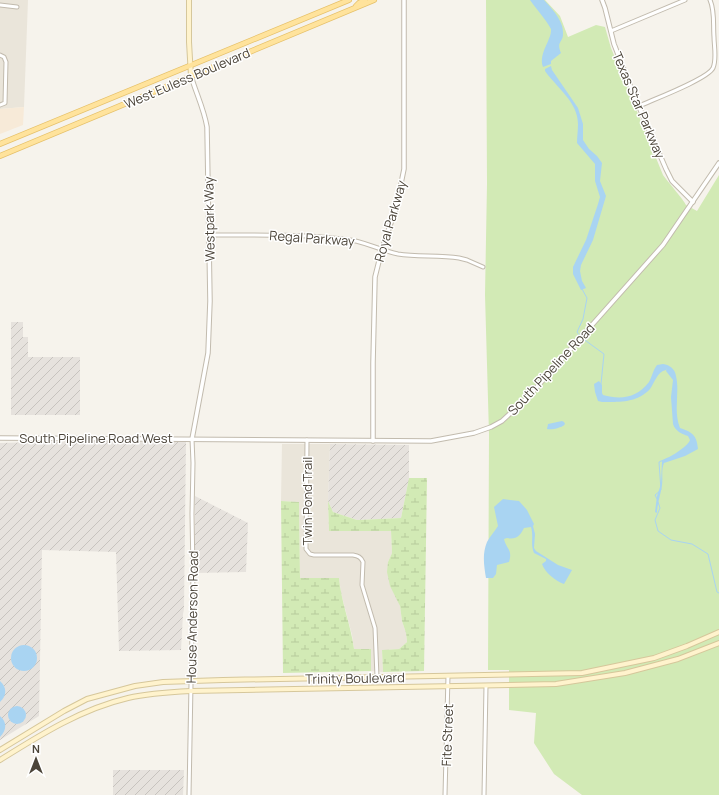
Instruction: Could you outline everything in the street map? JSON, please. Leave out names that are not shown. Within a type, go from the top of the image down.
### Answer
[{"type":"main road","name":"Westpark Way","points":[[189,0],[191,76]]},
{"type":"main road","name":"West Euless Boulevard","points":[[0,144],[349,0]]},
{"type":"main road","points":[[355,8],[359,2],[365,0]]},
{"type":"main road","name":"West Euless Boulevard","points":[[0,156],[374,0]]},
{"type":"main road","points":[[298,21],[300,30]]},
{"type":"main road","points":[[43,127],[47,136]]},
{"type":"main road","name":"Trinity Boulevard","points":[[0,750],[87,699],[135,686],[163,682],[192,681],[582,673],[654,658],[719,632]]},
{"type":"main road","name":"Trinity Boulevard","points":[[0,760],[57,726],[96,707],[129,697],[162,692],[192,691],[556,684],[633,671],[678,659],[719,643]]},
{"type":"street","name":"Royal Parkway","points":[[373,441],[375,277],[382,249],[396,208],[404,169],[404,0]]},
{"type":"street","name":"Texas Star Parkway","points":[[602,0],[614,44],[672,181],[692,202]]},
{"type":"street","points":[[611,31],[685,0]]},
{"type":"street","points":[[639,106],[693,82],[708,74],[712,70],[715,61],[715,54],[713,12],[710,0]]},
{"type":"street","points":[[0,5],[17,7]]},
{"type":"street","points":[[0,55],[4,57],[6,62],[4,103],[0,105]]},
{"type":"street","name":"Westpark Way","points":[[191,76],[207,127],[210,301],[208,353],[192,439]]},
{"type":"street","name":"South Pipeline Road","points":[[192,439],[431,441],[474,434],[486,430],[502,421],[528,397],[559,364],[663,245],[719,164]]},
{"type":"street","name":"Regal Parkway","points":[[209,235],[343,238],[361,241],[399,254],[459,258],[483,267]]},
{"type":"street","name":"South Pipeline Road West","points":[[0,438],[192,439]]},
{"type":"street","name":"House Anderson Road","points":[[189,795],[192,691],[192,439]]},
{"type":"street","name":"Twin Pond Trail","points":[[307,440],[306,549],[310,554],[314,555],[353,555],[362,559],[363,590],[375,628],[377,677]]},
{"type":"street","name":"Fite Street","points":[[445,795],[448,676]]},
{"type":"street","points":[[484,795],[486,686]]},
{"type":"shaded area","points":[[0,0],[28,0],[24,107],[0,109]]},
{"type":"shaded area","points":[[24,107],[23,125],[0,134],[0,109]]},
{"type":"shaded area","points":[[11,322],[23,322],[23,337],[28,337],[28,357],[80,357],[80,415],[11,415]]},
{"type":"shaded area","points":[[85,441],[186,442],[184,609],[181,650],[119,651],[116,552],[42,550],[39,716],[0,740],[0,443]]},
{"type":"shaded area","points":[[282,444],[330,444],[328,501],[329,531],[391,531],[392,553],[388,562],[400,606],[407,642],[399,649],[382,650],[383,672],[371,671],[371,649],[354,649],[339,578],[300,578],[299,502],[281,501]]},
{"type":"shaded area","points":[[330,444],[409,445],[409,478],[401,518],[357,520],[333,512],[328,501]]},
{"type":"shaded area","points":[[195,496],[248,523],[246,572],[195,573]]},
{"type":"shaded area","points":[[113,770],[184,770],[183,795],[113,795]]},
{"type":"green space","points":[[486,0],[545,0],[560,16],[568,37],[596,25],[605,27],[611,48],[663,175],[686,205],[697,211],[719,175],[719,795],[582,795],[554,774],[534,743],[536,713],[509,710],[509,670],[488,670],[489,434],[485,295],[487,184]]},
{"type":"green space","points":[[409,478],[427,478],[424,671],[383,672],[382,650],[399,649],[407,642],[400,606],[390,586],[387,572],[388,562],[392,553],[391,531],[329,531],[328,501],[333,512],[357,520],[401,518]]},
{"type":"green space","points":[[281,501],[299,502],[300,578],[339,578],[354,649],[371,649],[371,671],[283,673]]},
{"type":"water","points":[[530,0],[544,0],[560,20],[563,29],[563,37],[559,44],[561,53],[551,61],[551,64],[543,67],[542,57],[551,33],[551,29]]},
{"type":"water","points":[[551,66],[552,70],[578,108],[583,124],[583,140],[602,163],[600,181],[606,196],[593,240],[581,265],[580,271],[582,281],[586,288],[581,290],[573,274],[573,267],[586,240],[600,197],[595,181],[595,164],[577,143],[578,124],[575,109],[545,71],[545,69]]},
{"type":"water","points":[[657,365],[668,365],[675,371],[677,382],[677,415],[680,428],[688,431],[695,437],[698,449],[685,456],[664,463],[657,513],[655,512],[657,496],[661,484],[662,461],[682,449],[690,440],[688,436],[677,430],[673,424],[671,397],[673,380],[666,371],[667,367],[666,370],[658,375],[650,389],[645,394],[628,401],[598,401],[594,384],[599,381],[602,385],[603,395],[610,397],[628,396],[644,387],[649,382]]},
{"type":"water","points":[[562,421],[565,424],[562,427],[547,429],[548,424]]},
{"type":"water","points":[[503,499],[519,501],[527,510],[534,524],[534,548],[536,551],[558,565],[572,570],[564,584],[554,579],[543,567],[542,564],[546,561],[546,559],[534,553],[532,547],[531,527],[524,528],[515,538],[504,539],[510,552],[509,562],[497,565],[496,574],[493,578],[486,578],[484,551],[487,542],[498,526],[494,507]]},
{"type":"water","points":[[24,645],[33,649],[37,658],[33,667],[24,671],[15,667],[11,658],[15,649]]},
{"type":"water","points":[[0,681],[4,686],[5,694],[0,702]]},
{"type":"water","points":[[17,706],[23,709],[26,715],[23,721],[17,724],[11,721],[8,715],[11,709]]},
{"type":"water","points":[[0,716],[5,723],[5,729],[0,737]]},
{"type":"waterway","points":[[580,336],[577,332],[583,319],[587,298],[582,289]]},
{"type":"waterway","points":[[582,338],[604,354],[601,384]]},
{"type":"waterway","points":[[657,499],[655,495],[661,490],[659,462],[668,458]]},
{"type":"waterway","points":[[658,502],[660,508],[655,520],[658,531],[671,540],[692,544],[708,554],[717,592],[719,593]]}]
